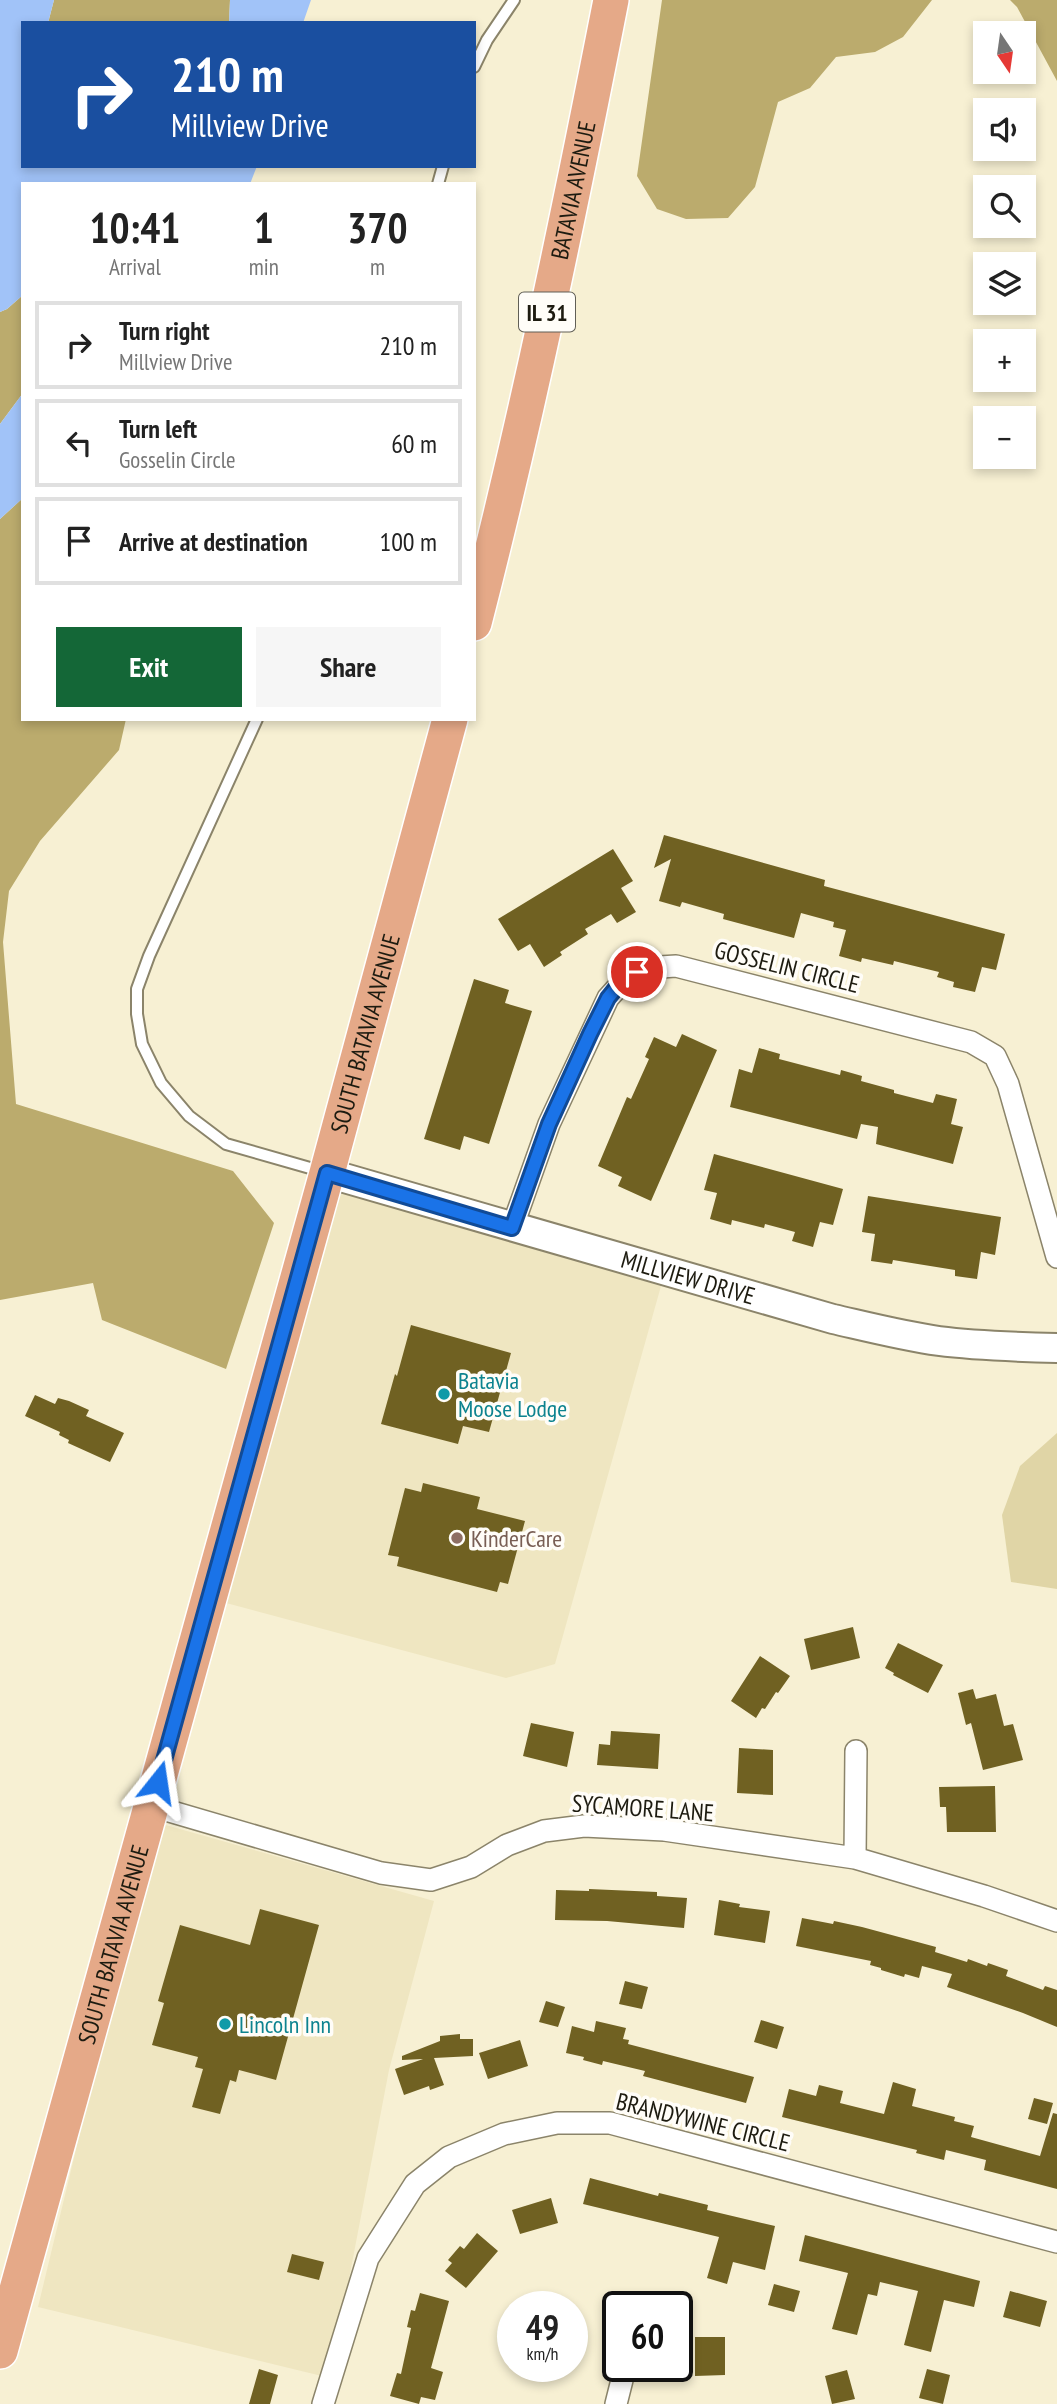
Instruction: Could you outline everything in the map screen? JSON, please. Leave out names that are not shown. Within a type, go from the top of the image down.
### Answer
[{"type":"main road","name":"BATAVIA AVENUE","points":[[476,615],[513,468],[574,190],[611,0]]},
{"type":"main road","name":"SOUTH BATAVIA AVENUE","points":[[0,2351],[449,721]]},
{"type":"street","name":"GOSSELIN CIRCLE","points":[[512,1228],[549,1124],[608,998],[621,982],[637,972],[677,966],[971,1042],[995,1056],[1008,1084],[1057,1257]]},
{"type":"street","name":"MILLVIEW DRIVE","points":[[327,1173],[512,1228],[886,1332],[938,1341],[1000,1347],[1057,1348]]},
{"type":"street","points":[[855,1858],[856,1751]]},
{"type":"street","name":"SYCAMORE LANE","points":[[152,1806],[381,1873],[431,1880],[471,1867],[507,1845],[544,1830],[584,1826],[664,1830],[855,1858],[984,1896],[1057,1921]]},
{"type":"street","name":"BRANDYWINE CIRCLE","points":[[323,2404],[368,2258],[415,2184],[449,2157],[505,2134],[557,2123],[610,2123],[1057,2242]]},
{"type":"street","points":[[616,2404],[622,2382]]},
{"type":"lane","points":[[476,63],[487,40],[514,0]]},
{"type":"lane","points":[[256,721],[149,956],[137,989],[136,1014],[142,1044],[161,1083],[189,1116],[226,1144],[327,1173]]},
{"type":"shaded area","points":[[54,0],[230,0],[229,21],[49,21]]},
{"type":"shaded area","points":[[662,0],[932,0],[903,37],[875,52],[836,57],[810,88],[778,102],[755,187],[728,218],[686,219],[657,209],[637,176]]},
{"type":"shaded area","points":[[1010,0],[1057,0],[1057,81],[1036,42],[1036,21],[1025,21]]},
{"type":"shaded area","points":[[21,297],[21,396],[0,424],[0,312]]},
{"type":"shaded area","points":[[21,500],[21,721],[126,721],[119,750],[40,841],[9,891],[3,942],[16,1104],[233,1171],[274,1223],[226,1369],[102,1320],[93,1283],[0,1300],[0,519]]},
{"type":"shaded area","points":[[334,1187],[661,1286],[555,1664],[506,1678],[215,1600]]},
{"type":"shaded area","points":[[1057,1433],[1057,1589],[1011,1582],[1002,1515],[1020,1466]]},
{"type":"shaded area","points":[[155,1822],[434,1901],[389,2070],[330,2378],[38,2307]]},
{"type":"water","points":[[0,0],[54,0],[49,21],[21,21],[21,168],[256,168],[251,182],[21,182],[21,297],[0,312]]},
{"type":"water","points":[[230,0],[311,0],[304,21],[229,21]]},
{"type":"water","points":[[21,396],[21,500],[0,519],[0,424]]},
{"type":"building","points":[[664,835],[825,880],[824,886],[1005,934],[996,970],[982,967],[975,992],[953,987],[954,982],[937,977],[939,972],[894,961],[893,965],[862,958],[861,962],[839,956],[846,930],[833,927],[834,922],[801,913],[794,938],[723,919],[724,914],[682,902],[680,907],[659,901],[671,859],[654,868]]},
{"type":"building","points":[[613,849],[633,881],[621,888],[636,912],[617,923],[611,914],[585,929],[588,934],[560,952],[562,955],[544,967],[530,944],[518,951],[498,919]]},
{"type":"building","points":[[474,979],[509,990],[505,1003],[532,1011],[489,1144],[464,1136],[460,1150],[424,1139]]},
{"type":"building","points":[[682,1034],[717,1050],[651,1201],[618,1186],[622,1177],[598,1166],[627,1097],[631,1099],[649,1059],[645,1057],[654,1037],[676,1047]]},
{"type":"building","points":[[759,1048],[780,1054],[779,1059],[840,1075],[841,1070],[862,1076],[861,1081],[894,1090],[894,1093],[933,1103],[936,1094],[957,1099],[951,1124],[963,1127],[953,1164],[876,1144],[878,1127],[861,1124],[857,1139],[730,1107],[739,1069],[752,1073]]},
{"type":"building","points":[[714,1154],[843,1189],[833,1225],[820,1222],[813,1247],[792,1241],[795,1232],[765,1224],[764,1228],[732,1220],[731,1225],[710,1219],[717,1193],[704,1190]]},
{"type":"building","points":[[868,1196],[1001,1217],[995,1255],[981,1252],[977,1279],[955,1276],[955,1270],[893,1260],[892,1264],[871,1261],[875,1234],[862,1232]]},
{"type":"building","name":"Batavia Moose Lodge","points":[[411,1325],[511,1353],[489,1432],[463,1426],[458,1444],[381,1424]]},
{"type":"building","points":[[35,1395],[55,1404],[58,1398],[69,1401],[89,1410],[86,1416],[124,1433],[110,1462],[68,1443],[69,1440],[59,1435],[60,1432],[25,1416]]},
{"type":"building","name":"KinderCare","points":[[423,1483],[480,1497],[477,1509],[525,1521],[508,1584],[500,1582],[497,1592],[397,1566],[399,1557],[388,1555],[405,1488],[421,1492]]},
{"type":"building","points":[[853,1627],[860,1658],[811,1670],[804,1639]]},
{"type":"building","points":[[898,1643],[943,1665],[928,1693],[885,1668]]},
{"type":"building","points":[[760,1656],[790,1676],[756,1718],[731,1701]]},
{"type":"building","points":[[973,1689],[976,1699],[996,1694],[1004,1726],[1013,1724],[1023,1760],[983,1770],[971,1723],[966,1725],[958,1693]]},
{"type":"building","points":[[531,1723],[574,1732],[567,1767],[523,1756]]},
{"type":"building","points":[[611,1731],[660,1734],[658,1769],[597,1765],[599,1744],[610,1745]]},
{"type":"building","points":[[739,1748],[773,1750],[773,1795],[737,1793]]},
{"type":"building","points":[[995,1786],[996,1832],[947,1832],[946,1807],[940,1807],[939,1787]]},
{"type":"building","points":[[556,1890],[657,1892],[657,1896],[687,1898],[684,1928],[607,1921],[555,1920]]},
{"type":"building","points":[[719,1900],[740,1904],[739,1907],[770,1911],[765,1943],[714,1935]]},
{"type":"building","name":"Lincoln Inn","points":[[260,1909],[319,1925],[276,2080],[239,2070],[236,2082],[230,2080],[220,2114],[192,2107],[203,2069],[195,2067],[198,2057],[152,2045],[164,2003],[158,2001],[180,1925],[250,1945]]},
{"type":"building","points":[[802,1918],[862,1927],[936,1947],[935,1952],[967,1962],[968,1959],[987,1966],[988,1963],[1008,1970],[1006,1976],[1043,1990],[1045,1986],[1057,1990],[1057,2027],[947,1987],[952,1974],[922,1966],[919,1978],[905,1974],[904,1977],[870,1965],[871,1961],[796,1946]]},
{"type":"building","points":[[625,1981],[648,1987],[642,2009],[619,2004]]},
{"type":"building","points":[[546,2001],[565,2007],[558,2027],[539,2022]]},
{"type":"building","points":[[761,2020],[784,2027],[777,2049],[754,2042]]},
{"type":"building","points":[[596,2021],[626,2028],[623,2039],[629,2040],[628,2044],[754,2077],[746,2103],[643,2076],[645,2071],[603,2061],[602,2065],[566,2053],[572,2026],[594,2032]]},
{"type":"building","points":[[460,2034],[460,2039],[473,2039],[473,2056],[434,2058],[444,2085],[430,2090],[429,2086],[404,2095],[395,2069],[423,2059],[402,2060],[402,2056],[440,2041],[440,2036]]},
{"type":"building","points":[[520,2040],[528,2066],[488,2079],[479,2053]]},
{"type":"building","points":[[893,2082],[916,2089],[912,2106],[955,2117],[954,2121],[974,2126],[971,2137],[1040,2156],[1053,2113],[1057,2114],[1057,2189],[984,2170],[986,2160],[946,2150],[944,2160],[916,2153],[917,2150],[782,2117],[789,2089],[816,2096],[819,2085],[843,2091],[840,2103],[884,2114]]},
{"type":"building","points":[[1034,2098],[1053,2103],[1047,2124],[1028,2119]]},
{"type":"building","points":[[590,2178],[658,2196],[659,2193],[708,2205],[707,2210],[775,2226],[765,2270],[733,2262],[727,2284],[707,2278],[719,2237],[583,2204]]},
{"type":"building","points":[[551,2198],[558,2223],[520,2234],[512,2210]]},
{"type":"building","points":[[477,2233],[498,2251],[466,2288],[445,2271],[452,2263],[448,2260],[460,2246],[464,2249]]},
{"type":"building","points":[[805,2235],[980,2281],[974,2307],[944,2300],[931,2352],[904,2345],[918,2291],[880,2282],[877,2296],[868,2294],[857,2335],[832,2329],[848,2273],[799,2261]]},
{"type":"building","points":[[292,2254],[324,2262],[319,2280],[287,2272]]},
{"type":"building","points":[[774,2284],[800,2291],[794,2312],[768,2305]]},
{"type":"building","points":[[1010,2291],[1047,2301],[1040,2327],[1003,2317]]},
{"type":"building","points":[[420,2293],[449,2301],[431,2368],[443,2372],[435,2400],[421,2397],[419,2404],[390,2396],[397,2373],[401,2374],[411,2328],[407,2327],[411,2310],[415,2311]]},
{"type":"building","points":[[695,2337],[725,2337],[725,2375],[695,2376]]},
{"type":"building","points":[[259,2369],[278,2375],[270,2404],[249,2404]]},
{"type":"building","points":[[927,2369],[950,2375],[943,2404],[919,2398]]},
{"type":"building","points":[[847,2370],[855,2399],[832,2404],[825,2376]]},
{"type":"place","name":"Batavia Moose Lodge","points":[[444,1394]]},
{"type":"place","name":"KinderCare","points":[[457,1538]]},
{"type":"place","name":"Lincoln Inn","points":[[225,2024]]},
{"type":"route","points":[[158,1782],[327,1173],[512,1228],[549,1124],[590,1034],[608,998],[621,982],[637,972]]}]
